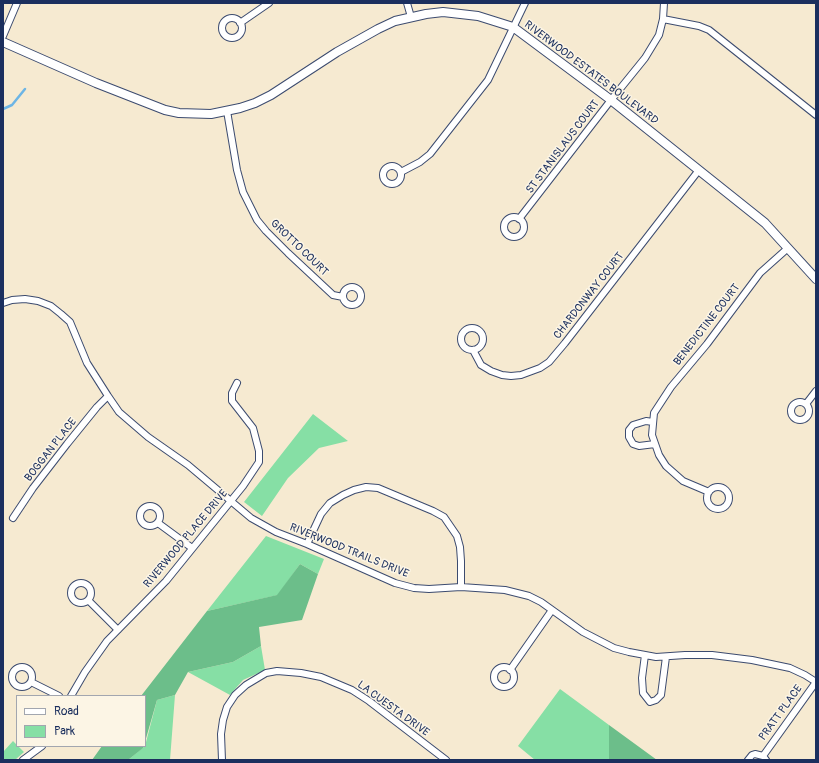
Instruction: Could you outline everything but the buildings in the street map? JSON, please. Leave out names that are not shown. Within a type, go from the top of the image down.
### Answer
[{"type":"street","points":[[3,36],[17,3]]},
{"type":"street","points":[[240,23],[269,3]]},
{"type":"street","points":[[407,3],[411,17]]},
{"type":"street","points":[[401,172],[420,162],[430,154],[488,80],[525,3]]},
{"type":"street","name":"ST STANISLAUS COURT","points":[[519,220],[645,58],[659,34],[663,18],[664,3]]},
{"type":"street","name":"RIVERWOOD ESTATES BOULEVARD","points":[[3,42],[96,83],[165,110],[195,114],[227,111],[255,103],[271,95],[337,52],[395,21],[443,12],[478,16],[513,27],[611,100],[765,223],[816,279]]},
{"type":"street","points":[[663,18],[709,30],[816,115]]},
{"type":"street","name":"GROTTO COURT","points":[[227,111],[237,170],[244,192],[257,220],[288,253],[333,295],[343,297]]},
{"type":"street","name":"CHARDONWAY COURT","points":[[473,350],[481,365],[502,375],[511,376],[526,373],[540,368],[549,362],[699,170]]},
{"type":"street","name":"BENEDICTINE COURT","points":[[709,492],[683,481],[666,466],[659,455],[652,434],[654,413],[671,387],[707,344],[760,273],[788,248]]},
{"type":"street","name":"RIVERWOOD TRAILS DRIVE","points":[[3,303],[12,300],[25,299],[38,301],[51,306],[61,314],[70,322],[87,363],[119,412],[148,437],[188,465],[232,500],[251,518],[276,532],[308,544],[395,583],[414,588],[430,589],[461,587],[505,590],[529,596],[583,632],[614,648],[656,657],[712,655],[752,660],[790,668],[816,682]]},
{"type":"street","name":"RIVERWOOD PLACE DRIVE","points":[[72,695],[96,656],[118,630],[166,581],[232,500],[260,462],[260,451],[253,428],[232,401],[232,393],[237,382]]},
{"type":"street","points":[[806,404],[816,391]]},
{"type":"street","name":"BOGGAN PLACE","points":[[13,518],[33,488],[67,444],[97,407],[108,396]]},
{"type":"street","points":[[653,422],[646,421],[633,425],[629,430],[629,437],[633,444],[639,446],[655,444]]},
{"type":"street","points":[[308,544],[321,514],[330,504],[343,495],[354,490],[366,487],[378,488],[444,517],[457,536],[460,546],[461,587]]},
{"type":"street","points":[[158,523],[192,548]]},
{"type":"street","points":[[88,600],[118,630]]},
{"type":"street","points":[[510,670],[552,610]]},
{"type":"street","points":[[645,655],[642,678],[643,693],[650,702],[656,700],[661,695],[666,657]]},
{"type":"street","name":"LA CUESTA DRIVE","points":[[222,760],[221,734],[227,707],[235,695],[246,685],[266,673],[277,671],[287,671],[322,678],[352,690],[369,701],[446,760]]},
{"type":"street","points":[[31,682],[57,695]]},
{"type":"street","name":"PRATT PLACE","points":[[748,760],[755,754],[764,758],[816,682]]},
{"type":"street","points":[[23,760],[41,747]]},
{"type":"green space","points":[[313,414],[348,441],[319,448],[288,478],[262,516],[244,502]]},
{"type":"green space","points":[[266,536],[324,559],[318,574],[300,564],[278,595],[207,611]]},
{"type":"green space","points":[[300,564],[318,574],[302,620],[259,627],[261,646],[233,662],[188,672],[175,695],[157,700],[146,738],[146,695],[142,695],[207,611],[277,595]]},
{"type":"green space","points":[[261,646],[265,670],[243,680],[230,695],[188,672],[233,662]]},
{"type":"green space","points":[[560,689],[609,725],[609,760],[535,760],[518,746]]},
{"type":"green space","points":[[175,695],[170,760],[128,760],[144,747],[146,747],[157,700]]},
{"type":"green space","points":[[609,725],[657,760],[609,760]]},
{"type":"green space","points":[[13,741],[16,744],[16,747],[19,747],[24,752],[15,760],[3,760],[3,752]]},
{"type":"green space","points":[[101,747],[144,747],[128,760],[92,760]]},
{"type":"waterway","points":[[3,109],[12,105],[25,89]]}]
